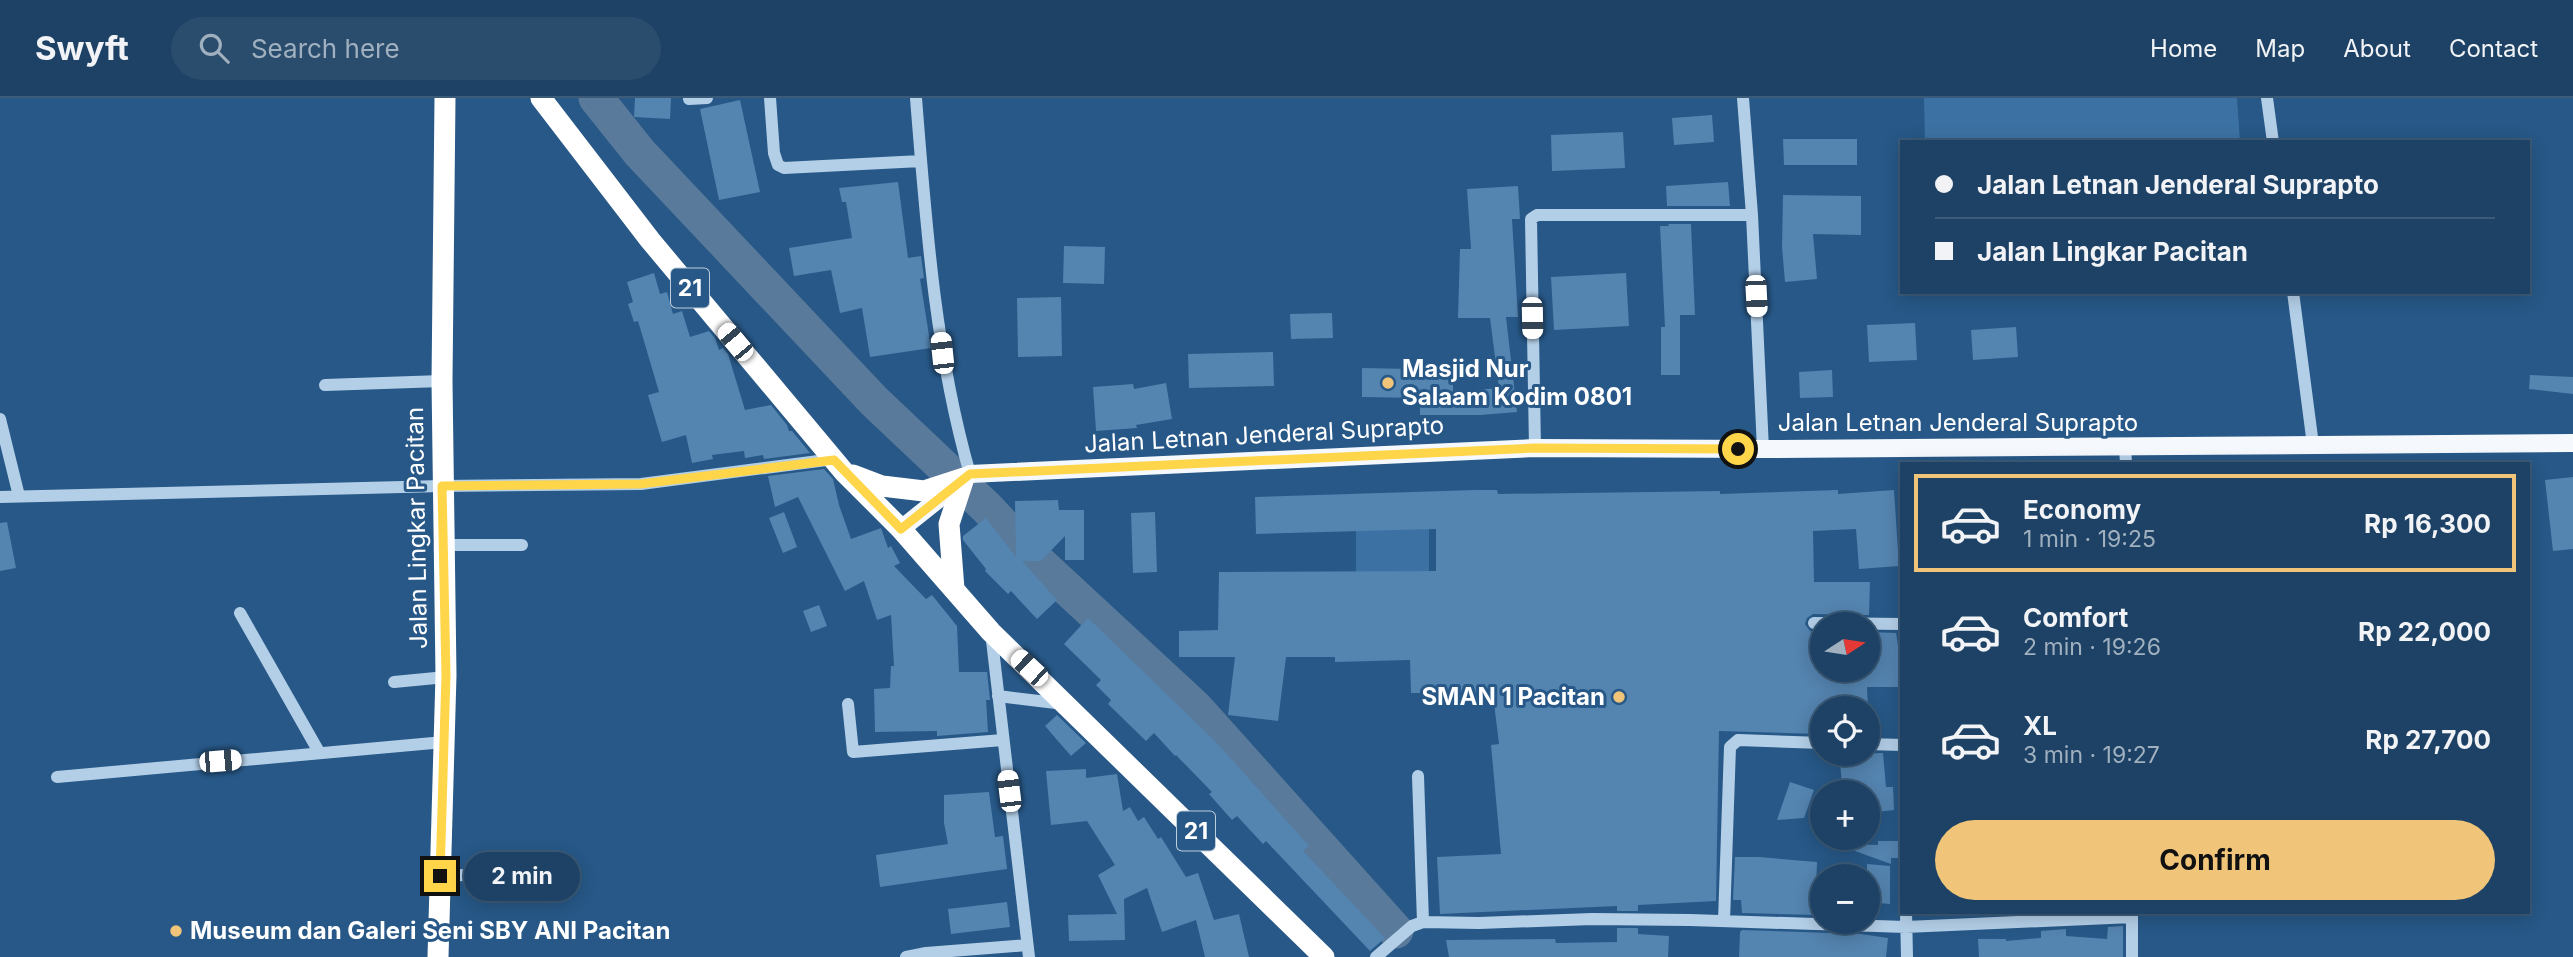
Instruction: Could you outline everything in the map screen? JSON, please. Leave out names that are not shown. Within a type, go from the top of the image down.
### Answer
[{"type":"highway","name":"Jalan Lingkar Pacitan","points":[[438,957],[446,677],[442,486],[444,98]]},
{"type":"highway","name":"21","points":[[541,98],[650,240],[839,466],[901,529],[991,632],[1324,957]]},
{"type":"highway","points":[[839,466],[882,486],[912,491],[932,491],[960,482]]},
{"type":"highway","points":[[954,589],[949,524],[960,482]]},
{"type":"main road","name":"Jalan Letnan Jenderal Suprapto","points":[[960,482],[1535,441],[1902,456],[2126,455],[2314,445],[2573,443]]},
{"type":"main road","points":[[901,529],[960,482]]},
{"type":"street","points":[[689,99],[706,98]]},
{"type":"street","points":[[770,98],[774,153],[778,165],[784,168],[921,161]]},
{"type":"street","points":[[916,98],[942,353],[956,427],[960,482]]},
{"type":"street","points":[[1742,98],[1752,215],[1763,449]]},
{"type":"street","points":[[2267,98],[2273,140]]},
{"type":"street","points":[[1535,441],[1531,219],[1537,215],[1752,215]]},
{"type":"street","points":[[2293,294],[2314,445]]},
{"type":"street","points":[[326,385],[442,381]]},
{"type":"street","points":[[0,419],[19,496]]},
{"type":"street","points":[[0,497],[640,484],[839,466]]},
{"type":"street","points":[[443,545],[522,545]]},
{"type":"street","points":[[240,613],[319,752]]},
{"type":"street","points":[[1880,624],[1900,624]]},
{"type":"street","points":[[906,957],[926,953],[1028,951],[991,632]]},
{"type":"street","points":[[394,682],[446,677]]},
{"type":"street","points":[[998,696],[1067,704]]},
{"type":"street","points":[[848,704],[853,752],[1003,740]]},
{"type":"street","points":[[1724,921],[1730,747],[1738,740],[1810,743]]},
{"type":"street","points":[[57,777],[444,742]]},
{"type":"street","points":[[1880,744],[1900,745]]},
{"type":"street","points":[[1418,776],[1418,924]]},
{"type":"street","points":[[440,876],[539,872]]},
{"type":"street","points":[[1906,914],[1907,957]]},
{"type":"street","points":[[1377,956],[1418,924],[1592,919],[1906,927],[2132,914],[2132,957]]},
{"type":"shaded area","points":[[1924,98],[2237,98],[2240,140],[1925,140]]},
{"type":"shaded area","points":[[1429,529],[1429,571],[1356,572],[1356,530]]},
{"type":"building","points":[[635,98],[671,98],[670,119],[634,117]]},
{"type":"building","points":[[740,100],[760,192],[719,200],[700,109]]},
{"type":"building","points":[[1712,115],[1714,142],[1674,145],[1672,118]]},
{"type":"building","points":[[1623,132],[1625,168],[1552,171],[1551,135]]},
{"type":"building","points":[[1783,139],[1857,139],[1857,165],[1784,165]]},
{"type":"building","points":[[898,182],[908,258],[921,256],[924,278],[920,279],[931,348],[870,357],[862,308],[840,313],[831,270],[794,276],[789,248],[852,238],[846,202],[842,202],[839,188]]},
{"type":"building","points":[[1728,182],[1730,206],[1667,206],[1666,186]]},
{"type":"building","points":[[1518,186],[1520,219],[1512,219],[1518,317],[1506,317],[1517,412],[1420,415],[1420,398],[1362,397],[1362,368],[1411,369],[1410,375],[1453,375],[1453,392],[1499,388],[1490,318],[1458,318],[1460,249],[1471,249],[1467,189]]},
{"type":"building","points":[[1783,195],[1861,196],[1861,235],[1813,234],[1817,279],[1785,282],[1782,247]]},
{"type":"building","points":[[1668,224],[1691,224],[1695,315],[1680,315],[1680,375],[1661,375],[1661,327],[1665,327],[1660,226],[1669,226]]},
{"type":"building","points":[[1064,246],[1105,247],[1104,284],[1063,283]]},
{"type":"building","points":[[654,273],[660,294],[667,292],[673,314],[682,311],[690,337],[709,331],[719,350],[723,348],[728,354],[745,410],[771,405],[789,431],[792,431],[810,453],[764,459],[763,455],[745,458],[744,451],[712,455],[713,459],[692,463],[686,435],[662,442],[648,395],[659,392],[638,321],[634,322],[628,304],[633,302],[627,282]]},
{"type":"building","points":[[1626,273],[1629,326],[1554,330],[1551,277]]},
{"type":"building","points":[[1061,297],[1062,356],[1018,357],[1017,298]]},
{"type":"building","points":[[1332,313],[1333,338],[1291,339],[1290,314]]},
{"type":"building","points":[[1915,323],[1917,360],[1869,362],[1867,325]]},
{"type":"building","points":[[2016,327],[2018,357],[1973,360],[1971,330]]},
{"type":"building","points":[[1273,352],[1274,386],[1189,388],[1188,354]]},
{"type":"building","points":[[1832,370],[1833,397],[1800,398],[1799,372]]},
{"type":"building","points":[[2530,375],[2573,377],[2573,394],[2529,389]]},
{"type":"building","points":[[1166,383],[1172,419],[1136,425],[1137,428],[1096,431],[1093,387],[1133,384],[1134,389]]},
{"type":"building","points":[[824,469],[833,479],[851,539],[881,528],[888,548],[891,546],[900,563],[894,566],[926,599],[932,595],[957,626],[959,672],[987,672],[990,700],[986,700],[988,732],[937,736],[937,731],[875,732],[874,689],[890,688],[891,666],[894,666],[891,615],[877,620],[864,581],[845,591],[798,497],[775,507],[768,476]]},
{"type":"building","points":[[2573,477],[2573,549],[2553,551],[2545,480]]},
{"type":"building","points":[[1475,490],[1497,490],[1498,494],[1720,491],[1720,494],[1838,490],[1838,494],[1894,490],[1899,566],[1859,569],[1856,529],[1813,531],[1814,582],[1870,582],[1869,612],[1810,612],[1805,624],[1810,631],[1810,682],[1880,682],[1880,632],[1896,633],[1900,658],[1898,687],[1867,687],[1867,696],[1810,696],[1810,734],[1719,731],[1716,901],[1638,905],[1638,911],[1617,911],[1617,906],[1440,914],[1437,857],[1501,854],[1491,745],[1499,744],[1494,703],[1480,703],[1480,693],[1411,693],[1410,660],[1335,662],[1335,657],[1286,657],[1278,721],[1228,715],[1235,657],[1179,657],[1179,631],[1218,630],[1219,572],[1436,571],[1436,529],[1256,534],[1255,497]]},
{"type":"building","points":[[1058,500],[1059,510],[1084,510],[1084,560],[1065,560],[1065,536],[1041,561],[1022,561],[1057,600],[1037,619],[1011,591],[1008,594],[985,571],[963,540],[963,536],[986,518],[1016,557],[1015,501]]},
{"type":"building","points":[[784,512],[797,547],[783,553],[769,518]]},
{"type":"building","points":[[1155,512],[1157,572],[1133,573],[1131,513]]},
{"type":"building","points":[[7,522],[16,568],[0,571],[0,523]]},
{"type":"building","points":[[819,605],[827,626],[811,632],[803,611]]},
{"type":"building","points":[[1088,618],[1217,743],[1309,846],[1303,851],[1385,938],[1370,951],[1266,841],[1263,844],[1237,816],[1232,820],[1209,794],[1212,792],[1154,733],[1146,741],[1108,704],[1111,700],[1096,685],[1101,680],[1064,644]]},
{"type":"building","points":[[1057,715],[1086,743],[1071,756],[1045,726]]},
{"type":"building","points":[[1880,753],[1883,753],[1886,787],[1893,787],[1894,810],[1880,812],[1880,780],[1842,780],[1840,766],[1880,766]]},
{"type":"building","points":[[1086,769],[1086,778],[1117,774],[1123,811],[1130,807],[1138,821],[1144,817],[1158,839],[1161,837],[1186,877],[1198,873],[1214,920],[1239,914],[1249,957],[1205,957],[1196,920],[1162,932],[1147,888],[1124,899],[1125,940],[1069,941],[1068,915],[1117,914],[1098,875],[1115,865],[1087,821],[1051,825],[1046,771]]},
{"type":"building","points":[[1790,782],[1810,789],[1810,801],[1804,818],[1777,820]]},
{"type":"building","points":[[989,792],[995,837],[1003,836],[1007,869],[880,887],[876,855],[948,844],[944,823],[944,795]]},
{"type":"building","points":[[1880,841],[1898,841],[1898,858],[1891,858],[1891,864],[1852,850],[1880,850]]},
{"type":"building","points":[[1735,857],[1817,862],[1810,864],[1810,915],[1742,913],[1741,900],[1733,900]]},
{"type":"building","points":[[1880,865],[1890,866],[1890,904],[1880,903]]},
{"type":"building","points":[[1007,902],[1010,927],[951,934],[948,909]]},
{"type":"building","points":[[2123,926],[2123,957],[1979,957],[1978,939],[2006,941],[2041,938],[2041,931],[2066,929],[2066,936],[2107,939],[2108,927]]},
{"type":"building","points":[[1617,928],[1638,928],[1638,934],[1669,936],[1668,957],[1449,957],[1446,940],[1555,939],[1556,943],[1617,942]]},
{"type":"building","points":[[1740,932],[1861,934],[1888,938],[1886,957],[1739,957]]},
{"type":"waterway","points":[[596,98],[640,153],[874,401],[987,508],[1032,556],[1195,707],[1396,931]]},
{"type":"place","name":"Masjid Nur Salaam Kodim 0801","points":[[1388,383]]},
{"type":"place","name":"SMAN 1 Pacitan","points":[[1619,697]]},
{"type":"place","name":"Museum dan Galeri Seni SBY ANI Pacitan","points":[[176,931]]},
{"type":"route","points":[[440,876],[446,675],[442,486],[640,484],[834,460],[901,529],[970,474],[1535,448],[1738,449]]}]
